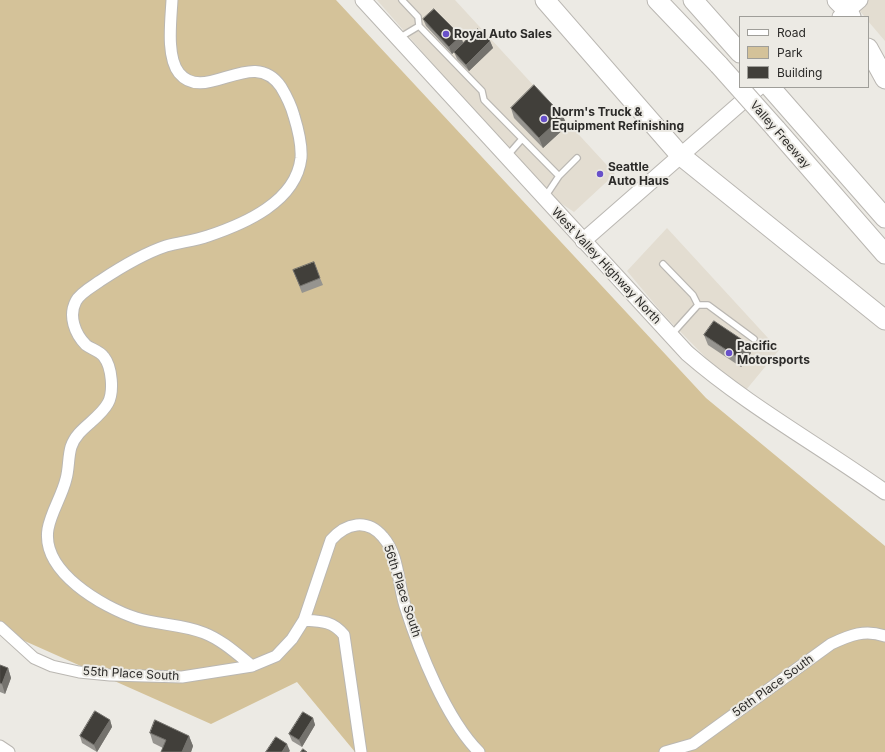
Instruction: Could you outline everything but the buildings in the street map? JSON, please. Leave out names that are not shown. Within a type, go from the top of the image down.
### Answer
[{"type":"highway","points":[[546,0],[680,155],[885,320]]},
{"type":"highway","name":"Valley Freeway","points":[[657,0],[776,129],[885,254]]},
{"type":"highway","points":[[693,0],[738,51]]},
{"type":"highway","points":[[869,50],[885,79]]},
{"type":"highway","name":"Valley Freeway","points":[[771,88],[885,218]]},
{"type":"main road","name":"West Valley Highway North","points":[[363,0],[671,336],[710,373],[885,492]]},
{"type":"main road","points":[[583,241],[758,88]]},
{"type":"street","points":[[172,0],[171,50],[179,73],[195,83],[205,83],[234,74],[262,73],[275,79],[291,104],[300,143],[301,159],[294,180],[280,199],[249,219],[207,236],[167,246],[138,257],[92,287],[76,300],[73,314],[74,328],[86,344],[104,357],[112,382],[110,401],[98,416],[80,432],[71,447],[67,477],[48,530],[52,553],[58,565],[71,580],[89,594],[115,610],[138,619],[205,634],[232,650],[252,666]]},
{"type":"street","name":"56th Place South","points":[[252,666],[276,656],[292,639],[304,620],[331,540],[342,530],[354,525],[365,524],[374,528],[391,548],[405,605],[416,637],[434,679],[456,722],[479,752]]},
{"type":"street","points":[[304,620],[325,621],[338,627],[344,635],[361,752]]},
{"type":"street","name":"55th Place South","points":[[0,627],[34,658],[52,666],[79,672],[110,675],[182,677],[252,666]]},
{"type":"street","name":"56th Place South","points":[[665,752],[693,744],[816,654],[846,637],[863,632],[885,636]]},
{"type":"street","points":[[0,746],[9,752]]},
{"type":"lane","points":[[402,0],[418,17],[419,26],[482,91],[484,100],[559,176]]},
{"type":"lane","points":[[398,39],[419,26]]},
{"type":"lane","points":[[506,157],[522,139]]},
{"type":"lane","points":[[544,198],[559,176],[577,158]]},
{"type":"lane","points":[[663,264],[694,295],[698,305]]},
{"type":"lane","points":[[671,336],[698,305],[708,305],[754,339]]},
{"type":"shaded area","points":[[377,0],[455,0],[615,174],[574,212],[556,200],[479,117]]},
{"type":"shaded area","points":[[850,0],[885,0],[885,41],[869,22],[869,16],[864,16]]},
{"type":"shaded area","points":[[667,228],[779,350],[746,390],[717,369],[663,314],[627,271]]},
{"type":"green space","points":[[0,0],[336,0],[706,398],[885,546],[885,752],[355,752],[297,682],[211,724],[0,630]]},
{"type":"place","name":"Royal Auto Sales","points":[[446,34]]},
{"type":"place","name":"Norm's Truck & Equipment Refinishing","points":[[544,119]]},
{"type":"place","name":"Seattle Auto Haus","points":[[600,174]]},
{"type":"place","name":"Pacific Motorsports","points":[[729,353]]}]
